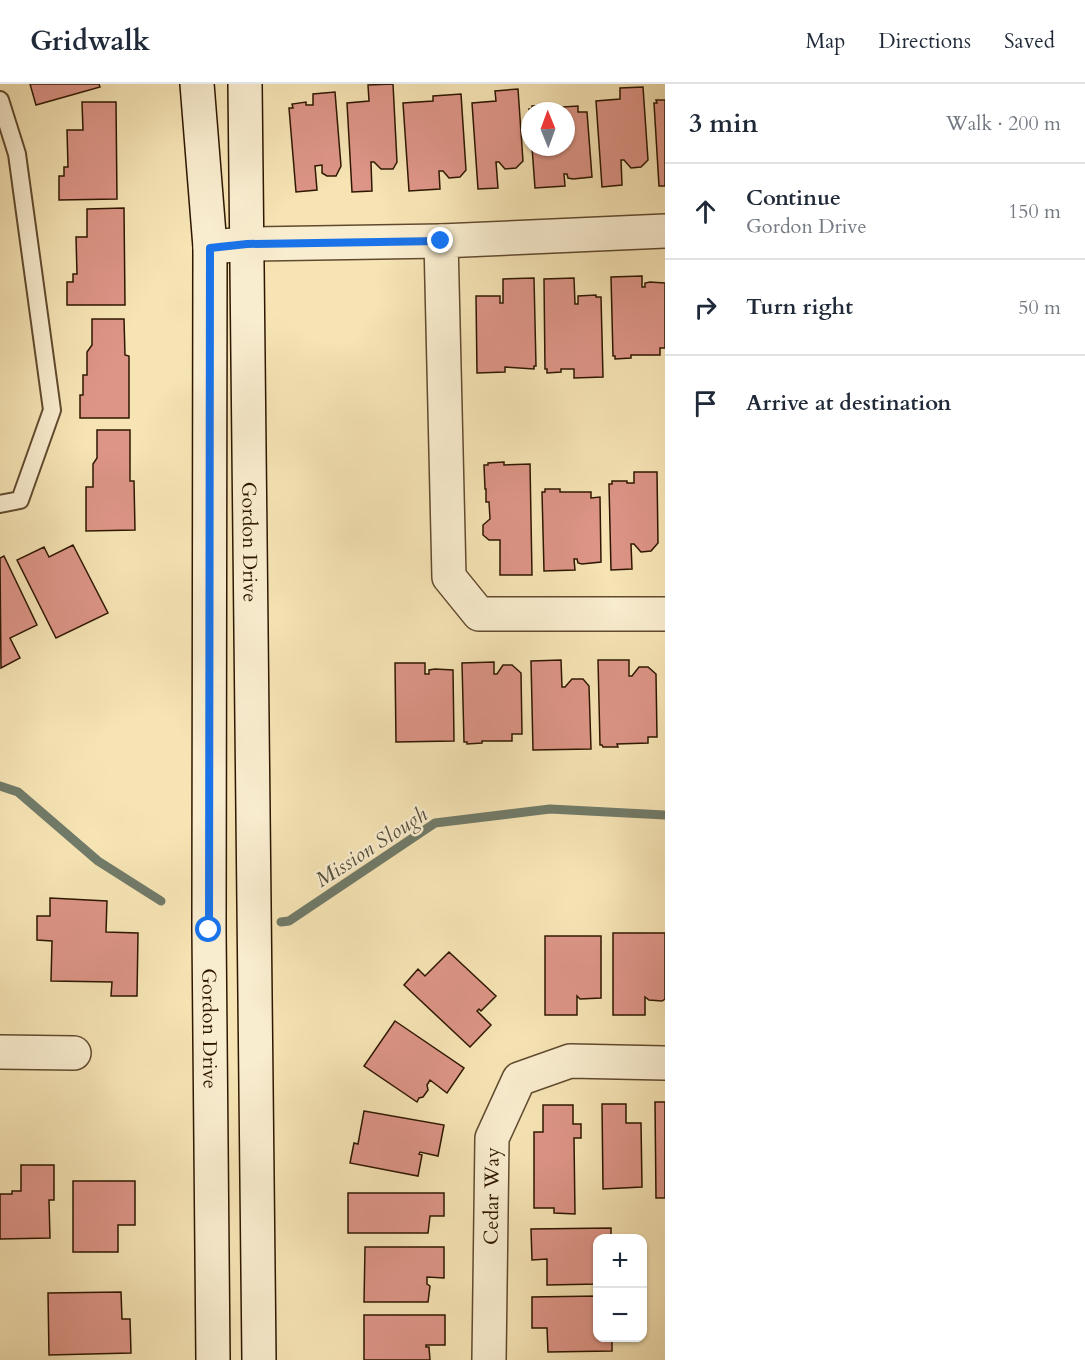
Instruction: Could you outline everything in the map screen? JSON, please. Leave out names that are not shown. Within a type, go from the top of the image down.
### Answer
[{"type":"main road","name":"Gordon Drive","points":[[197,84],[210,248],[209,930],[213,1360]]},
{"type":"main road","name":"Gordon Drive","points":[[245,84],[259,1360]]},
{"type":"main road","points":[[210,248],[247,244],[441,241],[665,231]]},
{"type":"main road","points":[[441,241],[449,577],[479,614],[665,614]]},
{"type":"main road","points":[[0,1052],[74,1053]]},
{"type":"main road","name":"Cedar Way","points":[[489,1360],[492,1138],[519,1079],[570,1061],[665,1063]]},
{"type":"lane","points":[[0,100],[17,154],[52,410],[20,500],[0,504]]},
{"type":"building","points":[[30,84],[99,84],[100,87],[36,105]]},
{"type":"building","points":[[393,84],[397,162],[393,169],[381,169],[371,162],[372,191],[352,192],[347,103],[369,101],[368,85]]},
{"type":"building","points":[[643,87],[648,160],[641,167],[631,168],[624,160],[621,160],[622,185],[602,187],[596,101],[620,99],[620,88]]},
{"type":"building","points":[[518,89],[523,161],[516,168],[505,169],[499,162],[496,162],[498,188],[478,189],[472,103],[496,101],[495,91]]},
{"type":"building","points":[[335,92],[341,166],[336,176],[327,176],[322,173],[322,165],[315,166],[317,190],[296,192],[289,108],[293,108],[292,104],[306,102],[306,105],[313,105],[313,94]]},
{"type":"building","points":[[461,94],[466,170],[460,177],[449,178],[443,171],[439,171],[440,189],[409,191],[403,103],[433,101],[433,96]]},
{"type":"building","points":[[656,100],[665,100],[665,186],[659,186],[654,103],[657,103]]},
{"type":"building","points":[[82,102],[116,102],[117,199],[59,200],[59,176],[64,176],[64,167],[68,167],[67,130],[83,130]]},
{"type":"building","points":[[575,106],[578,106],[578,112],[587,112],[592,177],[573,179],[564,174],[565,186],[535,188],[533,156],[575,156]]},
{"type":"building","points":[[124,208],[125,305],[67,305],[67,282],[73,282],[73,274],[77,274],[76,237],[87,237],[87,209]]},
{"type":"building","points":[[642,276],[642,287],[645,287],[645,283],[650,282],[665,283],[665,348],[660,348],[660,355],[631,355],[631,358],[615,359],[613,356],[611,277]]},
{"type":"building","points":[[534,278],[536,366],[534,369],[505,367],[505,372],[477,373],[476,296],[500,296],[500,303],[503,303],[503,279]]},
{"type":"building","points":[[574,278],[575,304],[578,304],[578,296],[601,297],[603,377],[574,378],[574,369],[561,369],[561,372],[547,373],[545,369],[544,279]]},
{"type":"building","points":[[92,319],[124,319],[125,355],[129,356],[129,418],[80,418],[83,375],[87,375],[87,352],[92,345]]},
{"type":"building","points":[[97,430],[130,430],[130,481],[134,481],[135,530],[86,531],[86,487],[93,487],[93,464],[97,458]]},
{"type":"building","points":[[504,462],[504,465],[530,464],[532,575],[500,575],[500,540],[489,540],[483,535],[483,525],[490,519],[489,502],[486,502],[484,465]]},
{"type":"building","points":[[634,472],[657,472],[658,543],[651,551],[641,552],[634,544],[631,544],[632,569],[611,570],[609,484],[612,484],[612,481],[634,483]]},
{"type":"building","points":[[545,489],[560,489],[560,492],[591,492],[591,498],[600,497],[601,562],[582,564],[574,559],[575,570],[544,571],[542,492],[545,492]]},
{"type":"building","points":[[73,545],[108,613],[56,638],[17,560],[44,547],[49,557]]},
{"type":"building","points":[[4,556],[37,625],[10,638],[20,658],[1,668],[0,558]]},
{"type":"building","points":[[561,660],[562,687],[565,687],[572,679],[583,679],[589,686],[591,749],[533,750],[531,661]]},
{"type":"building","points":[[598,660],[629,660],[629,676],[632,676],[639,667],[648,667],[656,674],[657,737],[648,737],[648,743],[617,744],[618,747],[600,745]]},
{"type":"building","points":[[494,662],[494,674],[497,674],[503,665],[512,665],[521,673],[522,734],[512,734],[512,741],[482,741],[482,743],[467,744],[464,742],[462,663]]},
{"type":"building","points":[[395,663],[425,663],[425,674],[435,669],[453,670],[454,741],[396,742]]},
{"type":"building","points":[[50,898],[107,901],[106,932],[138,933],[137,996],[111,996],[112,982],[51,981],[52,941],[37,940],[37,916],[50,916]]},
{"type":"building","points":[[613,933],[665,933],[665,999],[662,1001],[649,1000],[645,997],[645,1015],[613,1015]]},
{"type":"building","points":[[545,936],[601,936],[601,998],[580,999],[577,996],[577,1015],[545,1015]]},
{"type":"building","points":[[449,952],[496,996],[481,1011],[479,1009],[477,1011],[491,1025],[470,1047],[404,985],[418,969],[425,976]]},
{"type":"building","points":[[395,1021],[464,1068],[447,1093],[430,1080],[427,1085],[428,1090],[417,1102],[364,1066]]},
{"type":"building","points":[[655,1102],[665,1102],[665,1198],[656,1198]]},
{"type":"building","points":[[602,1104],[626,1104],[626,1123],[641,1123],[642,1187],[603,1189]]},
{"type":"building","points":[[543,1105],[573,1105],[573,1124],[581,1124],[581,1138],[574,1138],[575,1214],[554,1213],[554,1208],[534,1208],[534,1132],[543,1132]]},
{"type":"building","points":[[364,1111],[444,1125],[438,1156],[420,1152],[419,1154],[422,1155],[418,1176],[350,1163],[354,1143],[358,1144]]},
{"type":"building","points":[[21,1165],[54,1165],[54,1200],[49,1200],[50,1238],[0,1239],[0,1194],[21,1191]]},
{"type":"building","points":[[73,1181],[135,1181],[135,1225],[118,1225],[118,1252],[73,1252]]},
{"type":"building","points":[[348,1193],[444,1193],[444,1216],[430,1216],[428,1233],[348,1233]]},
{"type":"building","points":[[611,1228],[611,1234],[593,1234],[593,1284],[547,1285],[547,1259],[532,1260],[531,1229]]},
{"type":"building","points":[[365,1247],[444,1247],[444,1278],[427,1277],[427,1284],[430,1286],[428,1302],[364,1302]]},
{"type":"building","points":[[121,1292],[122,1319],[130,1319],[131,1353],[49,1355],[48,1293]]},
{"type":"building","points":[[593,1296],[593,1342],[612,1342],[612,1351],[548,1352],[547,1328],[532,1328],[532,1297]]},
{"type":"building","points":[[364,1315],[445,1315],[445,1345],[426,1345],[429,1347],[430,1360],[364,1360]]},
{"type":"waterway","name":"Mission Slough","points":[[0,786],[18,792],[98,861],[161,901]]},
{"type":"waterway","name":"Mission Slough","points":[[281,922],[289,921],[435,823],[550,809],[665,815]]},
{"type":"route","points":[[209,930],[210,248],[247,244],[441,241]]}]
